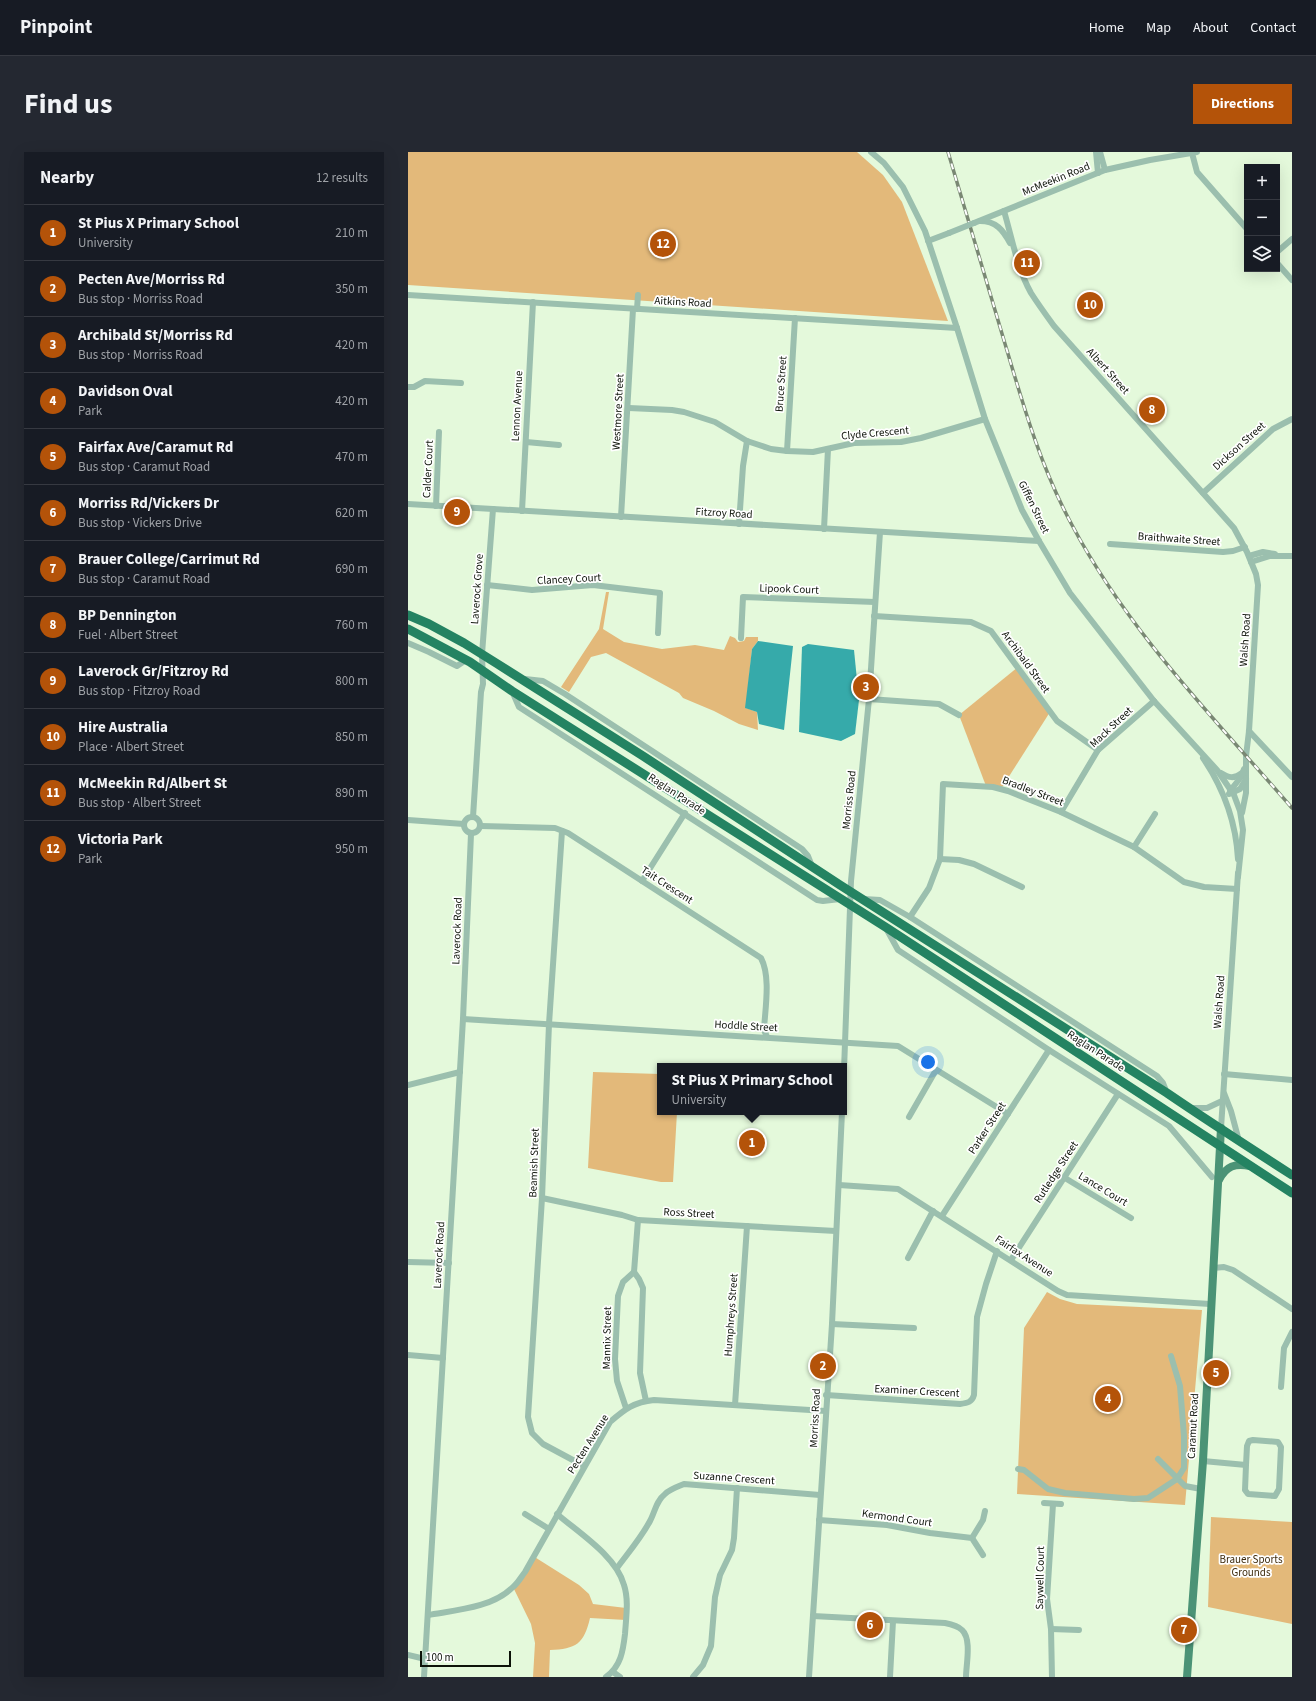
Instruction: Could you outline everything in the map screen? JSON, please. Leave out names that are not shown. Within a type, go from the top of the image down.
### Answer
[{"type":"highway","name":"Raglan Parade","points":[[408,615],[429,624],[482,654],[851,892],[1167,1093],[1221,1128],[1240,1143],[1292,1175]]},
{"type":"highway","name":"Raglan Parade","points":[[408,629],[466,660],[512,691],[887,928],[1292,1193]]},
{"type":"highway","points":[[1177,1119],[1188,1107]]},
{"type":"main road","name":"Caramut Road","points":[[1187,1677],[1203,1462],[1213,1268],[1214,1180],[1221,1128]]},
{"type":"main road","points":[[1214,1180],[1228,1167],[1238,1164],[1251,1166]]},
{"type":"street","name":"Giffen Street","points":[[871,152],[884,163],[903,188],[928,241],[958,328],[985,419],[1022,510],[1039,541],[1070,593],[1154,701],[1217,770],[1232,791]]},
{"type":"street","points":[[1096,152],[1098,172]]},
{"type":"street","points":[[1100,152],[1105,170]]},
{"type":"street","name":"McMeekin Road","points":[[928,241],[1098,172],[1150,160],[1194,153]]},
{"type":"street","points":[[1194,153],[1197,172],[1244,226]]},
{"type":"street","name":"Albert Street","points":[[1004,211],[1014,250],[1031,293],[1054,326],[1234,528],[1247,552]]},
{"type":"street","name":"Albert Street","points":[[976,222],[991,222],[999,227],[1014,250]]},
{"type":"street","points":[[1280,249],[1292,239]]},
{"type":"street","points":[[1280,266],[1292,280]]},
{"type":"street","name":"Aitkins Road","points":[[408,295],[958,328]]},
{"type":"street","name":"Westmore Street","points":[[621,517],[635,309],[638,295]]},
{"type":"street","name":"Lennon Avenue","points":[[522,511],[533,302]]},
{"type":"street","name":"Bruce Street","points":[[787,451],[795,318]]},
{"type":"street","points":[[408,387],[414,387],[425,381],[461,383]]},
{"type":"street","name":"Clyde Crescent","points":[[629,408],[684,412],[715,422],[747,441],[771,449],[813,452],[854,443],[890,443],[921,438],[985,419]]},
{"type":"street","name":"Dickson Street","points":[[1203,493],[1274,429],[1292,419]]},
{"type":"street","name":"Calder Court","points":[[436,506],[439,432]]},
{"type":"street","points":[[739,524],[743,466],[747,441]]},
{"type":"street","points":[[526,442],[559,445]]},
{"type":"street","points":[[824,529],[828,449]]},
{"type":"street","name":"Fitzroy Road","points":[[408,504],[1039,541]]},
{"type":"street","name":"Laverock Grove","points":[[482,671],[493,509]]},
{"type":"street","name":"Morriss Road","points":[[844,1063],[850,906],[869,699],[880,532]]},
{"type":"street","name":"Braithwaite Street","points":[[1110,544],[1223,552],[1263,552],[1285,556]]},
{"type":"street","name":"Walsh Road","points":[[1221,1128],[1237,889],[1243,838],[1242,817],[1246,793],[1245,768],[1258,604],[1256,574],[1247,552]]},
{"type":"street","name":"Braithwaite Street","points":[[1251,562],[1265,557],[1292,556]]},
{"type":"street","name":"Clancey Court","points":[[487,585],[532,590],[592,585],[660,593],[658,633]]},
{"type":"street","name":"Lipook Court","points":[[740,638],[743,598],[875,602]]},
{"type":"street","name":"Archibald Street","points":[[874,616],[971,622],[991,631],[1057,721],[1098,750]]},
{"type":"street","points":[[408,643],[457,666],[466,660]]},
{"type":"street","points":[[473,817],[481,692],[483,684],[482,671]]},
{"type":"street","name":"Raglan Parade","points":[[512,691],[519,707],[685,813],[817,900],[823,901],[840,899]]},
{"type":"street","points":[[869,699],[939,704],[959,715]]},
{"type":"street","name":"Mack Street","points":[[1060,812],[1098,750],[1154,701]]},
{"type":"street","points":[[1249,731],[1292,777]]},
{"type":"street","name":"Giffen Street","points":[[1193,744],[1204,760],[1224,796]]},
{"type":"street","points":[[1217,770],[1230,778],[1237,776],[1245,768]]},
{"type":"street","name":"Walsh Road","points":[[1242,817],[1232,791],[1245,768]]},
{"type":"street","points":[[1224,796],[1240,788],[1246,779]]},
{"type":"street","name":"Bradley Street","points":[[910,917],[929,888],[940,859],[943,784],[993,787],[1008,791],[1060,812],[1134,847],[1184,882],[1204,887],[1237,889]]},
{"type":"street","name":"Walsh Road","points":[[1224,796],[1231,814],[1234,831],[1238,858],[1238,877]]},
{"type":"street","points":[[642,881],[685,813]]},
{"type":"street","points":[[1134,847],[1155,814]]},
{"type":"street","points":[[473,817],[479,820],[481,826],[477,833],[471,834],[466,830],[464,824],[467,819],[473,817]]},
{"type":"street","points":[[408,820],[464,824]]},
{"type":"street","name":"Tait Crescent","points":[[481,826],[555,828],[562,831],[761,958],[766,975],[764,1030],[767,1037]]},
{"type":"street","name":"Beamish Street","points":[[562,831],[549,1024],[542,1198],[528,1417],[532,1433],[543,1444],[584,1466]]},
{"type":"street","name":"Laverock Road","points":[[424,1677],[464,1020],[471,834]]},
{"type":"street","points":[[940,859],[959,860],[974,864],[1022,887]]},
{"type":"street","name":"Raglan Parade","points":[[862,899],[880,900],[910,917],[1157,1076],[1163,1083],[1167,1093]]},
{"type":"street","points":[[887,928],[898,950],[1049,1050],[1172,1128],[1214,1180]]},
{"type":"street","name":"Hoddle Street","points":[[464,1020],[898,1046],[1008,1114]]},
{"type":"street","name":"Parker Street","points":[[942,1216],[1049,1050]]},
{"type":"street","points":[[909,1117],[936,1070]]},
{"type":"street","points":[[408,1085],[460,1072]]},
{"type":"street","points":[[1224,1074],[1292,1080]]},
{"type":"street","points":[[1223,1091],[1231,1111],[1240,1143]]},
{"type":"street","name":"Rutledge Street","points":[[1012,1260],[1118,1094]]},
{"type":"street","points":[[1188,1107],[1207,1108],[1222,1101]]},
{"type":"street","name":"Morriss Road","points":[[809,1677],[826,1395],[832,1324],[842,1115]]},
{"type":"street","points":[[1172,1128],[1177,1119]]},
{"type":"street","name":"Lance Court","points":[[1065,1178],[1131,1218]]},
{"type":"street","name":"Fairfax Avenue","points":[[839,1185],[898,1189],[1067,1295],[1210,1304]]},
{"type":"street","name":"Ross Street","points":[[542,1198],[622,1215],[638,1220],[836,1231]]},
{"type":"street","points":[[908,1258],[934,1211]]},
{"type":"street","points":[[638,1220],[634,1272],[643,1288],[640,1373],[646,1401]]},
{"type":"street","name":"Humphreys Street","points":[[735,1405],[747,1226]]},
{"type":"street","name":"Examiner Crescent","points":[[826,1395],[960,1404],[968,1403],[972,1400],[974,1395],[977,1317],[997,1251]]},
{"type":"street","points":[[408,1262],[449,1263]]},
{"type":"street","points":[[1213,1268],[1224,1267],[1233,1270],[1292,1308]]},
{"type":"street","name":"Mannix Street","points":[[626,1408],[617,1380],[615,1359],[618,1296],[623,1282],[634,1272]]},
{"type":"street","points":[[832,1324],[914,1328]]},
{"type":"street","points":[[1281,1387],[1284,1348],[1292,1332]]},
{"type":"street","points":[[408,1355],[443,1358]]},
{"type":"street","points":[[1018,1469],[1024,1470],[1048,1489],[1065,1493],[1134,1499],[1148,1498],[1177,1479],[1184,1468],[1184,1436],[1180,1386],[1171,1356]]},
{"type":"street","name":"Pecten Avenue","points":[[428,1615],[484,1604],[500,1597],[514,1587],[525,1572],[610,1422],[626,1408],[646,1401],[654,1400],[826,1411]]},
{"type":"street","points":[[1249,1441],[1278,1442],[1281,1447],[1281,1454],[1278,1489],[1275,1496],[1248,1494],[1245,1490],[1246,1465],[1247,1446],[1249,1441]]},
{"type":"street","points":[[1158,1459],[1188,1488],[1201,1489]]},
{"type":"street","points":[[1203,1462],[1246,1465]]},
{"type":"street","name":"Suzanne Crescent","points":[[617,1568],[650,1521],[657,1504],[664,1494],[673,1488],[684,1484],[820,1495]]},
{"type":"street","points":[[693,1677],[703,1665],[711,1646],[715,1597],[720,1575],[732,1550],[734,1538],[737,1488]]},
{"type":"street","points":[[1044,1503],[1061,1504]]},
{"type":"street","name":"Saywell Court","points":[[1052,1677],[1051,1629],[1047,1599],[1053,1504]]},
{"type":"street","points":[[983,1555],[972,1538],[983,1520],[985,1511]]},
{"type":"street","points":[[524,1514],[549,1529]]},
{"type":"street","points":[[557,1514],[605,1555],[617,1568],[624,1584],[627,1601],[623,1653],[614,1672],[606,1677]]},
{"type":"street","name":"Kermond Court","points":[[818,1520],[887,1525],[930,1533],[972,1538]]},
{"type":"street","points":[[813,1616],[945,1623],[962,1629],[966,1635],[966,1677]]},
{"type":"street","points":[[890,1677],[893,1621]]},
{"type":"street","points":[[1051,1629],[1079,1630]]},
{"type":"street","points":[[408,1655],[425,1659]]},
{"type":"street","points":[[614,1672],[620,1677]]},
{"type":"green space","points":[[408,152],[857,152],[883,175],[902,202],[948,321],[408,285]]},
{"type":"green space","points":[[606,592],[609,592],[603,629],[624,642],[662,649],[695,645],[724,650],[730,636],[735,638],[738,642],[744,641],[746,637],[758,637],[758,641],[752,649],[746,708],[757,712],[758,730],[739,724],[714,711],[683,698],[679,693],[606,653],[591,657],[569,692],[561,687],[599,629]]},
{"type":"green space","points":[[1018,667],[1050,712],[1001,789],[986,786],[959,715]]},
{"type":"green space","points":[[593,1072],[657,1074],[657,1115],[677,1115],[673,1182],[661,1182],[588,1168]]},
{"type":"green space","points":[[1047,1292],[1060,1299],[1077,1304],[1202,1310],[1185,1505],[1017,1494],[1024,1328]]},
{"type":"green space","name":"Brauer Sports Grounds","points":[[1211,1517],[1292,1522],[1292,1624],[1208,1607]]},
{"type":"green space","points":[[533,1556],[579,1585],[589,1594],[593,1604],[626,1608],[626,1620],[590,1618],[585,1634],[578,1643],[566,1648],[550,1650],[549,1677],[533,1677],[535,1643],[531,1624],[513,1587]]},
{"type":"water","points":[[758,641],[793,646],[784,730],[759,724],[757,712],[745,708],[752,649]]},
{"type":"water","points":[[808,644],[854,650],[859,700],[855,734],[841,741],[799,732],[802,647]]},
{"type":"railway","points":[[948,152],[1017,385],[1050,480],[1072,525],[1094,564],[1146,637],[1203,707],[1292,808]]},
{"type":"place","name":"Victoria Park","points":[[663,244]]},
{"type":"place","name":"McMeekin Rd/Albert St","points":[[1027,263]]},
{"type":"place","name":"Hire Australia","points":[[1090,305]]},
{"type":"place","name":"BP Dennington","points":[[1152,410]]},
{"type":"place","name":"Laverock Gr/Fitzroy Rd","points":[[457,512]]},
{"type":"place","name":"Archibald St/Morriss Rd","points":[[866,687]]},
{"type":"place","name":"St Pius X Primary School","points":[[752,1143]]},
{"type":"place","name":"Pecten Ave/Morriss Rd","points":[[823,1366]]},
{"type":"place","name":"Fairfax Ave/Caramut Rd","points":[[1216,1373]]},
{"type":"place","name":"Davidson Oval","points":[[1108,1399]]},
{"type":"place","name":"Morriss Rd/Vickers Dr","points":[[870,1625]]},
{"type":"place","name":"Brauer College/Carrimut Rd","points":[[1184,1630]]}]
